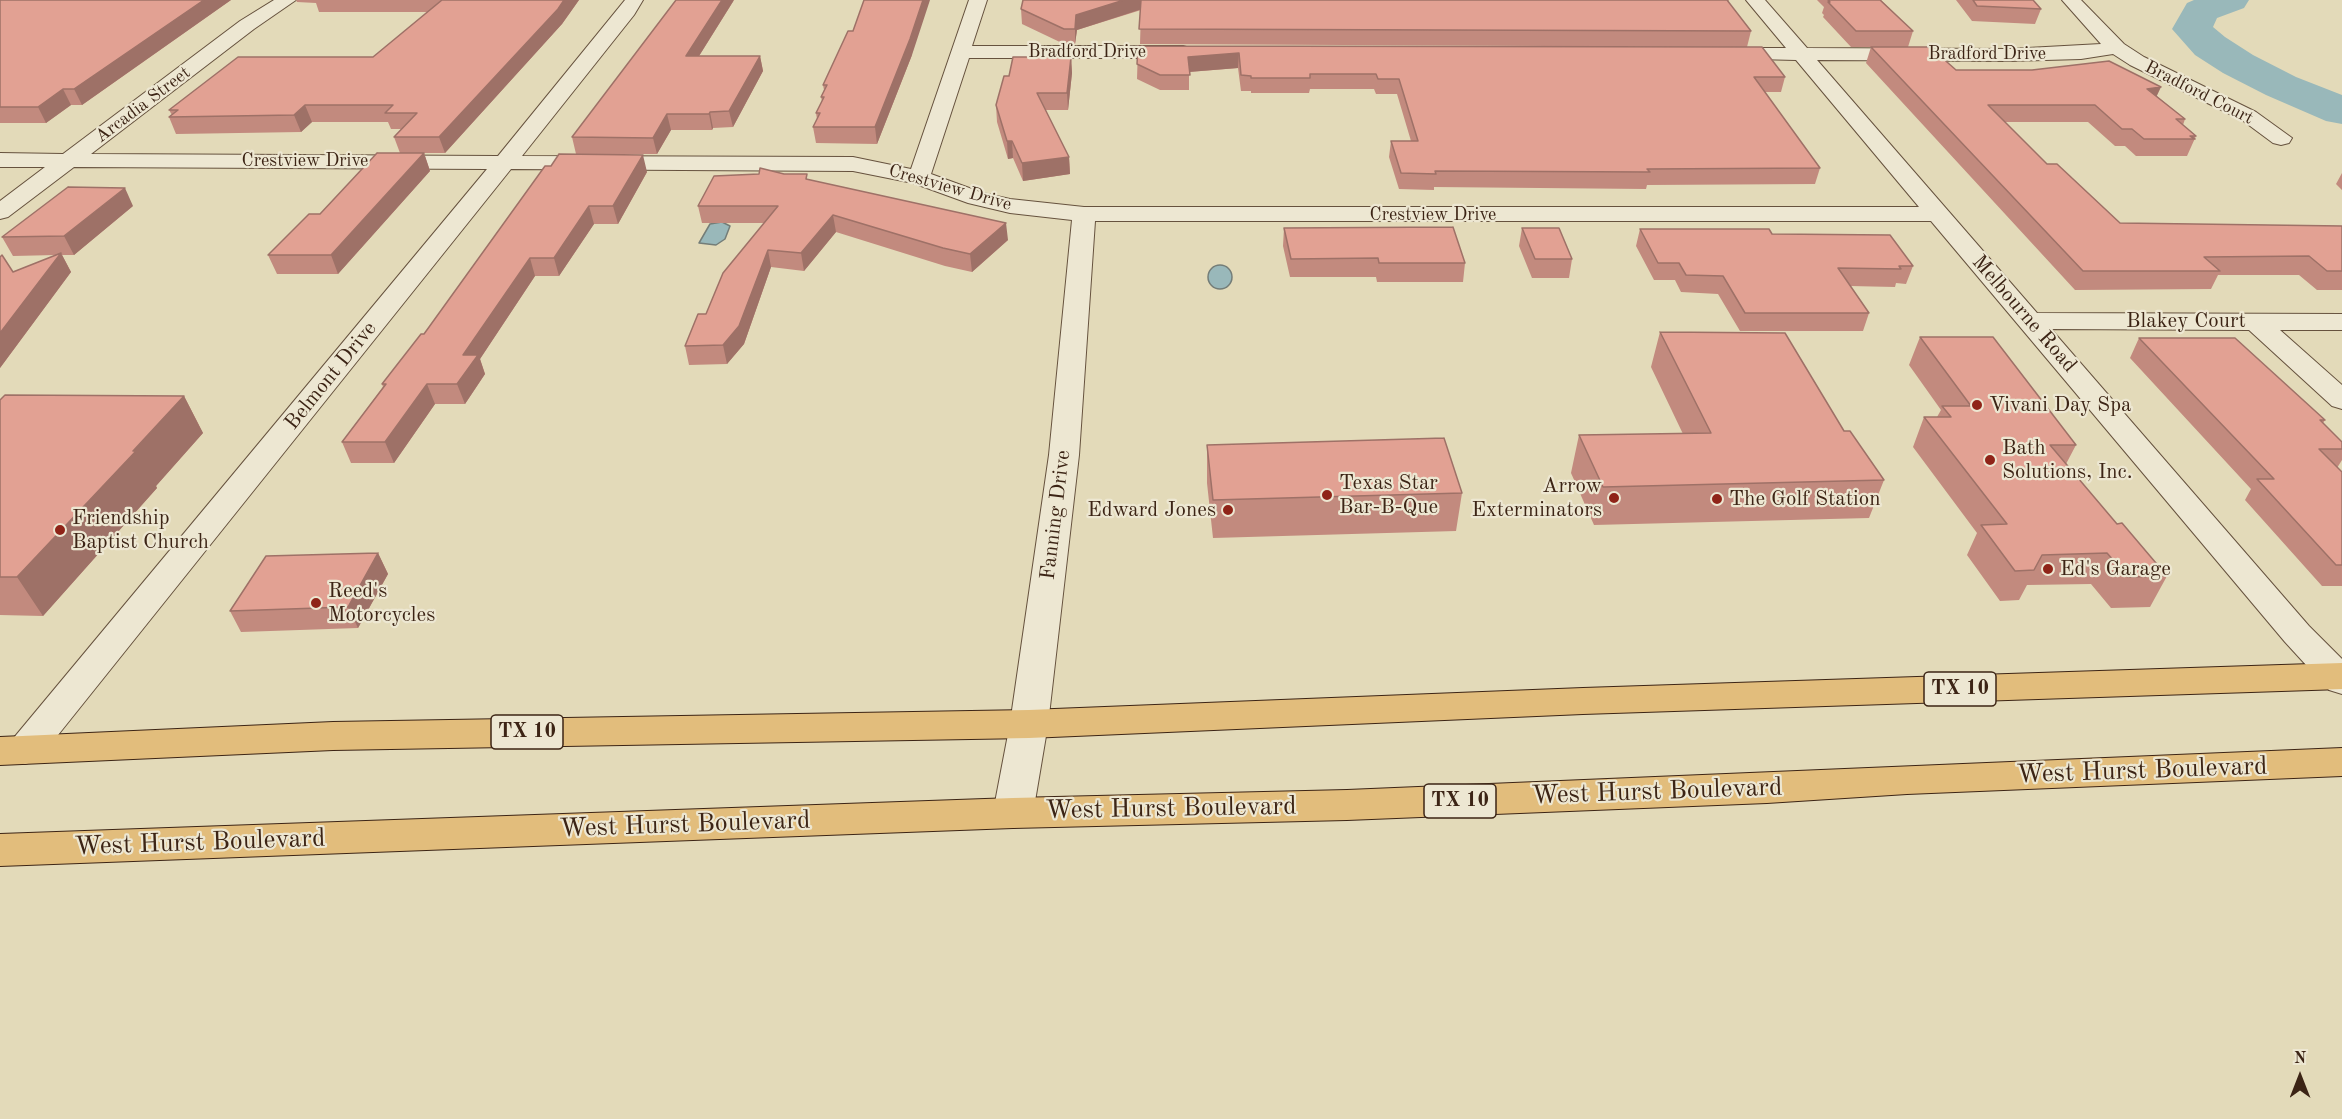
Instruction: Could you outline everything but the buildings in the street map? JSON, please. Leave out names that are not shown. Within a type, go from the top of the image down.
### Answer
[{"type":"main road","name":"TX 10","points":[[13,750],[333,736],[1029,724],[1595,700],[2340,678]]},
{"type":"main road","name":"West Hurst Boulevard","points":[[0,850],[1013,813],[1347,805],[2342,762]]},
{"type":"street","name":"Arcadia Street","points":[[0,212],[248,25],[287,0]]},
{"type":"street","name":"Belmont Drive","points":[[13,750],[504,162],[628,11],[634,0]]},
{"type":"street","points":[[919,177],[963,52],[978,0]]},
{"type":"street","name":"Melbourne Road","points":[[1755,0],[2297,634],[2340,678]]},
{"type":"street","points":[[2071,0],[2117,48]]},
{"type":"street","name":"Bradford Drive","points":[[1705,54],[2055,54],[2117,48]]},
{"type":"street","name":"Bradford Court","points":[[2117,48],[2137,61],[2249,116],[2281,138]]},
{"type":"street","name":"Bradford Drive","points":[[963,52],[1202,52]]},
{"type":"street","name":"Crestview Drive","points":[[0,160],[835,163],[882,168],[919,177],[976,198],[1010,206],[1084,214],[1936,214]]},
{"type":"street","name":"Fanning Drive","points":[[1013,813],[1029,724],[1065,455],[1084,214]]},
{"type":"street","name":"Blakey Court","points":[[2031,321],[2342,322]]},
{"type":"street","points":[[2256,322],[2342,400]]},
{"type":"water","points":[[722,222],[730,226],[725,239],[716,245],[699,243],[710,224]]},
{"type":"water","points":[[1220,265],[1229,268],[1232,277],[1229,286],[1220,289],[1211,286],[1208,277],[1211,268]]},
{"type":"waterway","points":[[2230,0],[2201,11],[2192,29],[2210,46],[2238,64],[2281,86],[2342,111]]},
{"type":"place","name":"Vivani Day Spa","points":[[1977,405]]},
{"type":"place","name":"Bath Solutions, Inc.","points":[[1990,460]]},
{"type":"place","name":"Texas Star Bar-B-Que","points":[[1327,495]]},
{"type":"place","name":"Arrow Exterminators","points":[[1614,498]]},
{"type":"place","name":"The Golf Station","points":[[1717,499]]},
{"type":"place","name":"Edward Jones","points":[[1228,510]]},
{"type":"place","name":"Friendship Baptist Church","points":[[60,530]]},
{"type":"place","name":"Ed's Garage","points":[[2048,569]]},
{"type":"place","name":"Reed's Motorcycles","points":[[316,603]]}]
